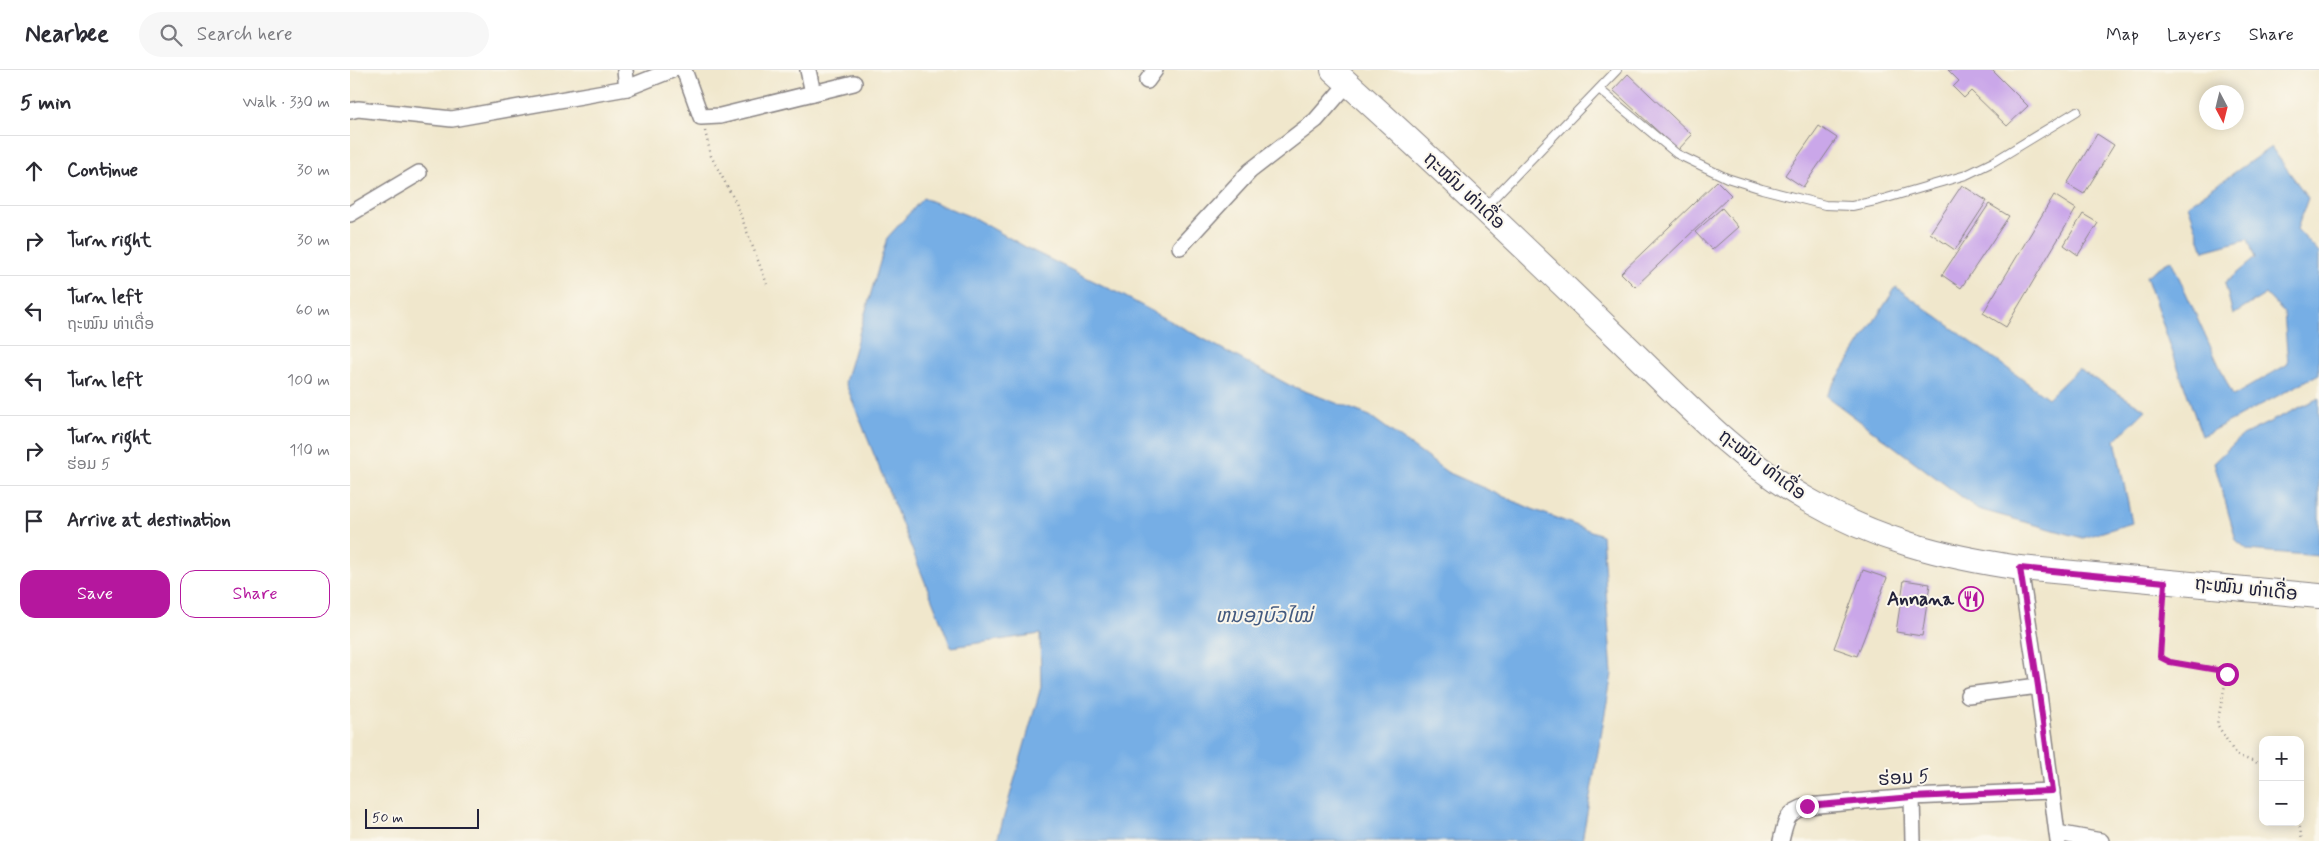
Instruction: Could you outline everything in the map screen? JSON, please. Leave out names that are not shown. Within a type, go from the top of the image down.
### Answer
[{"type":"main road","name":"ຖະໝົນ ທ່າເດື່ອ","points":[[1340,77],[1483,208],[1705,421],[1769,475],[1834,514],[1895,540],[1945,555],[2020,568],[2319,596]]},
{"type":"street","points":[[625,70],[627,88]]},
{"type":"street","points":[[350,111],[358,109],[452,119],[535,106],[627,88],[672,70]]},
{"type":"street","points":[[684,70],[701,117],[720,116],[854,83]]},
{"type":"street","points":[[808,70],[813,93]]},
{"type":"street","points":[[1180,247],[1250,171],[1316,120],[1340,77]]},
{"type":"street","points":[[350,214],[419,173]]},
{"type":"street","points":[[2020,568],[2058,837],[2101,841]]},
{"type":"street","points":[[1968,695],[2038,686]]},
{"type":"street","name":"ຮ່ອມ 5","points":[[1781,841],[1788,816],[1796,810],[1807,806],[1912,797],[2052,791]]},
{"type":"street","points":[[1912,797],[1913,841]]},
{"type":"lane","points":[[1483,208],[1617,70]]},
{"type":"lane","points":[[1599,89],[1677,154],[1727,178],[1825,205],[1852,206],[1880,200],[1966,175],[1993,162],[2077,111]]},
{"type":"path","points":[[701,117],[711,156],[736,204],[767,284]]},
{"type":"path","points":[[2165,582],[2160,657],[2170,662],[2223,671],[2227,674],[2217,724],[2236,755],[2259,764]]},
{"type":"path","points":[[2300,826],[2302,841]]},
{"type":"water","points":[[2271,147],[2308,198],[2297,229],[2319,253],[2319,374],[2202,436],[2146,276],[2171,260],[2233,396],[2288,364],[2284,313],[2266,294],[2233,315],[2225,283],[2255,258],[2248,239],[2204,251],[2188,205]]},
{"type":"water","name":"ຫນອງບົວໄໝ່","points":[[923,198],[974,218],[1029,249],[1122,295],[1289,385],[1370,416],[1447,472],[1532,509],[1602,535],[1612,674],[1582,841],[997,841],[1041,687],[1040,634],[951,647],[845,382],[887,238]]},
{"type":"water","points":[[1896,287],[2048,398],[2078,369],[2146,410],[2115,440],[2132,523],[2083,538],[1978,509],[1826,396]]},
{"type":"water","points":[[2319,398],[2319,556],[2248,550],[2236,540],[2214,462],[2243,435]]},
{"type":"building","points":[[1948,70],[1992,70],[2028,106],[2007,126],[1971,91],[1964,98],[1953,87],[1959,81]]},
{"type":"building","points":[[1628,74],[1692,135],[1678,150],[1613,90]]},
{"type":"building","points":[[1819,126],[1837,138],[1803,187],[1785,175]]},
{"type":"building","points":[[2097,134],[2114,145],[2084,194],[2067,184]]},
{"type":"building","points":[[1717,181],[1731,195],[1635,287],[1621,273]]},
{"type":"building","points":[[1962,185],[1987,201],[1955,250],[1930,233]]},
{"type":"building","points":[[2054,195],[2076,209],[2006,327],[1983,313]]},
{"type":"building","points":[[1989,204],[2009,216],[1961,288],[1942,275]]},
{"type":"building","points":[[1722,208],[1738,227],[1712,250],[1695,232]]},
{"type":"building","points":[[2083,214],[2098,223],[2078,255],[2064,245]]},
{"type":"building","points":[[1863,570],[1887,578],[1857,656],[1834,648]]},
{"type":"building","points":[[1904,580],[1930,584],[1922,636],[1896,632]]},
{"type":"place","name":"Annana","points":[[1971,599]]},
{"type":"route","points":[[1807,806],[1912,797],[2052,791],[2020,568],[2165,582],[2160,657],[2170,662],[2223,671],[2227,674]]}]
